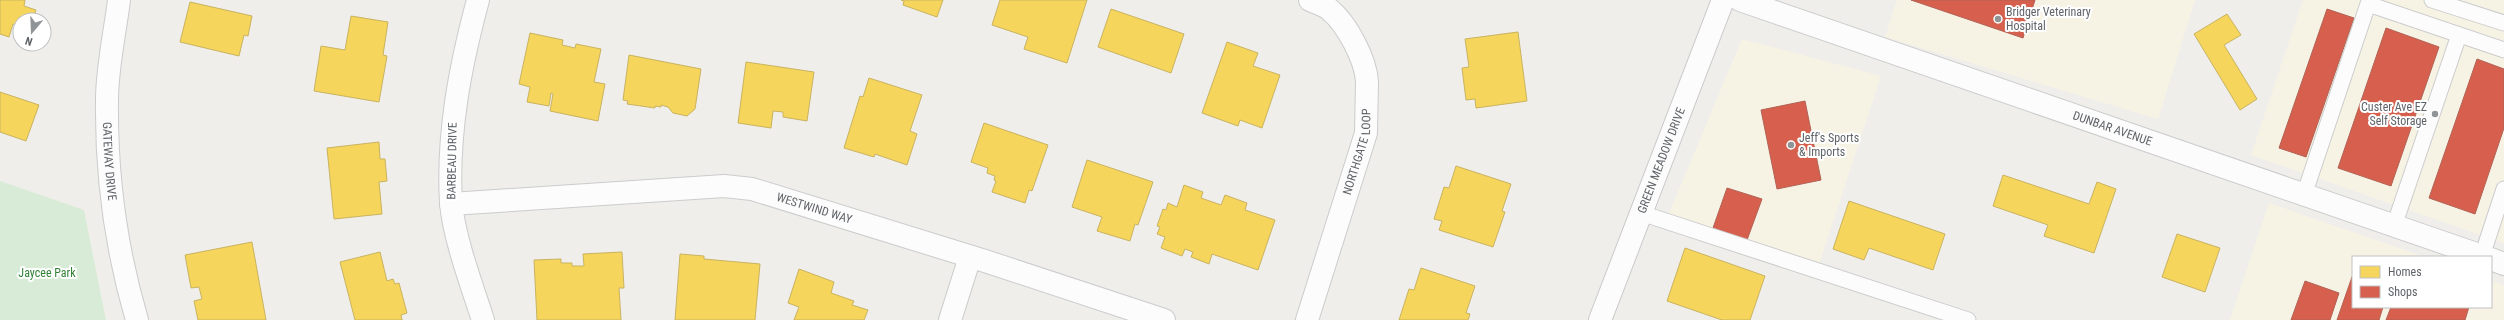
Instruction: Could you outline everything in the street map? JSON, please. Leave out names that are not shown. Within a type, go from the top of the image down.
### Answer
[{"type":"street","name":"GATEWAY DRIVE","points":[[119,0],[106,99],[113,206],[126,281],[137,320]]},
{"type":"street","name":"BARBEAU DRIVE","points":[[478,0],[463,56],[453,118],[451,204],[462,254],[483,320]]},
{"type":"street","name":"NORTHGATE LOOP","points":[[1307,320],[1366,133],[1367,82],[1366,74],[1354,41],[1330,9],[1310,0]]},
{"type":"street","name":"GREEN MEADOW DRIVE","points":[[1600,320],[1723,0]]},
{"type":"street","name":"DUNBAR AVENUE","points":[[1740,0],[2483,256]]},
{"type":"street","name":"WESTWIND WAY","points":[[451,204],[724,186],[755,190],[970,257],[1164,320]]},
{"type":"street","points":[[950,320],[970,257]]},
{"type":"street","name":"DUNBAR AVENUE","points":[[2492,259],[2504,264]]},
{"type":"lane","points":[[2432,0],[2504,24]]},
{"type":"lane","points":[[2304,195],[2368,4],[2504,50]]},
{"type":"lane","points":[[2394,226],[2459,35]]},
{"type":"lane","points":[[2486,256],[2504,189]]},
{"type":"lane","points":[[1641,213],[1968,320]]},
{"type":"shaded area","points":[[1897,0],[2195,0],[2158,119],[1885,37]]},
{"type":"shaded area","points":[[2303,0],[2504,0],[2504,243],[2251,155]]},
{"type":"shaded area","points":[[1742,39],[1881,76],[1817,270],[1666,221]]},
{"type":"shaded area","points":[[2269,203],[2422,256],[2352,256],[2352,308],[2492,308],[2492,280],[2504,285],[2504,320],[2230,320]]},
{"type":"green space","name":"Jaycee Park","points":[[0,181],[84,210],[106,320],[0,320]]},
{"type":"building: Homes","points":[[0,0],[25,0],[24,6],[36,10],[35,12],[12,12],[12,27],[9,37],[0,34]]},
{"type":"building: Homes","points":[[901,0],[943,0],[937,17],[903,5],[904,1]]},
{"type":"building: Homes","points":[[1000,0],[1087,0],[1067,63],[1024,49],[1028,37],[992,25]]},
{"type":"building: Homes","points":[[190,2],[252,16],[248,36],[244,35],[239,56],[180,42]]},
{"type":"building: Homes","points":[[1111,9],[1184,34],[1171,73],[1098,47]]},
{"type":"building: Homes","points":[[2227,14],[2241,35],[2224,45],[2257,99],[2240,110],[2194,34]]},
{"type":"building: Homes","points":[[351,16],[388,22],[383,55],[387,56],[379,102],[314,91],[321,46],[345,50]]},
{"type":"building: Homes","points":[[1518,32],[1527,101],[1476,108],[1475,99],[1466,100],[1462,68],[1469,67],[1465,39]]},
{"type":"building: Homes","points":[[530,33],[563,40],[562,45],[575,48],[576,44],[601,49],[594,82],[605,84],[598,121],[550,111],[553,94],[551,93],[549,106],[527,102],[530,87],[519,84]]},
{"type":"building: Homes","points":[[1227,42],[1258,53],[1253,66],[1280,75],[1262,128],[1240,120],[1238,126],[1202,113]]},
{"type":"building: Homes","points":[[629,55],[701,69],[695,109],[687,116],[673,113],[668,107],[661,105],[661,107],[655,106],[655,108],[627,104],[628,101],[623,100]]},
{"type":"building: Homes","points":[[746,62],[814,72],[807,121],[783,117],[783,112],[773,111],[771,128],[738,123]]},
{"type":"building: Homes","points":[[869,78],[922,95],[910,131],[917,134],[907,165],[875,154],[874,157],[844,148],[860,96],[863,97]]},
{"type":"building: Homes","points":[[0,92],[39,105],[26,141],[0,132]]},
{"type":"building: Homes","points":[[984,123],[1048,145],[1032,191],[1029,190],[1025,203],[992,192],[996,181],[994,180],[995,176],[987,173],[988,168],[971,162]]},
{"type":"building: Homes","points":[[379,142],[380,159],[385,159],[387,181],[379,182],[382,214],[334,219],[327,148]]},
{"type":"building: Homes","points":[[1087,160],[1153,182],[1138,225],[1135,224],[1130,241],[1097,231],[1102,217],[1072,207]]},
{"type":"building: Homes","points":[[1456,166],[1511,184],[1502,211],[1505,212],[1493,247],[1439,230],[1442,221],[1434,219],[1444,187],[1449,188]]},
{"type":"building: Homes","points":[[2003,175],[2089,204],[2097,182],[2116,189],[2094,253],[2044,236],[2048,225],[1993,206]]},
{"type":"building: Homes","points":[[1184,185],[1203,192],[1201,198],[1221,205],[1225,195],[1247,203],[1245,210],[1275,220],[1258,270],[1212,254],[1209,264],[1191,257],[1193,252],[1185,249],[1182,256],[1161,248],[1165,237],[1157,234],[1160,227],[1157,226],[1163,209],[1166,210],[1168,203],[1177,207]]},
{"type":"building: Homes","points":[[1849,201],[1945,234],[1933,270],[1869,248],[1864,260],[1833,249]]},
{"type":"building: Homes","points":[[2177,234],[2220,248],[2205,292],[2162,277]]},
{"type":"building: Homes","points":[[252,242],[266,320],[198,320],[194,301],[202,299],[199,287],[191,288],[185,255]]},
{"type":"building: Homes","points":[[1685,248],[1765,276],[1750,320],[1722,320],[1667,301]]},
{"type":"building: Homes","points":[[380,252],[387,281],[393,279],[395,284],[399,283],[407,313],[401,315],[402,320],[355,320],[340,262]]},
{"type":"building: Homes","points":[[622,252],[624,288],[619,288],[621,320],[537,320],[534,260],[561,259],[561,263],[572,263],[572,266],[584,266],[583,254]]},
{"type":"building: Homes","points":[[680,254],[704,256],[704,259],[760,264],[755,320],[675,320]]},
{"type":"building: Homes","points":[[1421,268],[1475,286],[1466,313],[1470,314],[1468,320],[1399,320],[1409,289],[1414,290]]},
{"type":"building: Homes","points":[[799,269],[834,282],[831,293],[854,301],[852,305],[868,310],[864,320],[794,320],[799,307],[788,303]]},
{"type":"building: Shops","name":"Bridger Veterinary Hospital","points":[[1911,0],[2035,0],[2023,38]]},
{"type":"building: Shops","points":[[2327,9],[2354,18],[2306,157],[2279,148]]},
{"type":"building: Shops","points":[[2386,28],[2439,47],[2391,186],[2338,168]]},
{"type":"building: Shops","points":[[2477,59],[2504,69],[2504,128],[2475,214],[2429,198]]},
{"type":"building: Shops","name":"Jeff's Sports & Imports","points":[[1805,101],[1821,180],[1777,189],[1761,110]]},
{"type":"building: Shops","points":[[1727,188],[1762,199],[1747,240],[1713,228]]},
{"type":"building: Shops","points":[[2352,277],[2352,308],[2383,308],[2379,320],[2337,320]]},
{"type":"building: Shops","points":[[2305,281],[2339,293],[2330,320],[2291,320]]},
{"type":"building: Shops","points":[[2391,308],[2469,308],[2465,320],[2386,320]]},
{"type":"place","name":"Bridger Veterinary Hospital","points":[[1998,19]]},
{"type":"place","name":"Custer Ave EZ Self Storage","points":[[2435,114]]},
{"type":"place","name":"Jeff's Sports & Imports","points":[[1791,145]]}]
